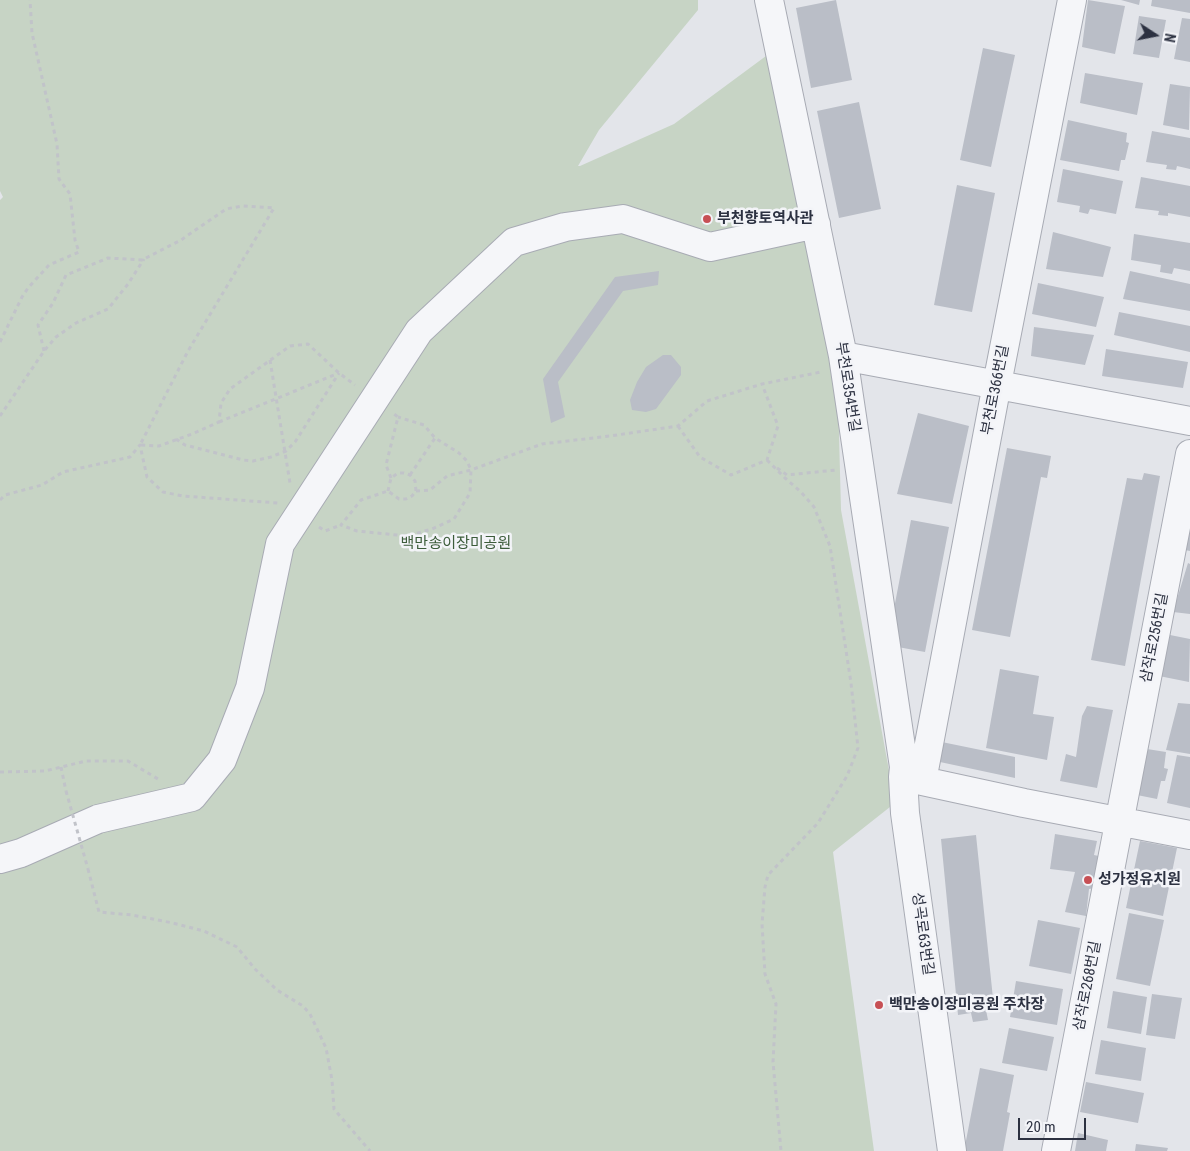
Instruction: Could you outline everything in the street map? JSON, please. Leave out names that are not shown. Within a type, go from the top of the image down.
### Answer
[{"type":"street","name":"부천로354번길","points":[[769,0],[844,361],[904,767],[912,779]]},
{"type":"street","name":"부천로366번길","points":[[912,779],[997,384],[1072,0]]},
{"type":"street","points":[[0,859],[21,853],[98,819],[192,796],[222,760],[250,688],[280,544],[296,501],[375,397],[419,331],[514,242],[565,227],[623,219],[710,247],[816,224]]},
{"type":"street","points":[[844,361],[997,384],[1190,421]]},
{"type":"street","name":"삼작로256번길","points":[[1120,821],[1190,454]]},
{"type":"street","points":[[912,779],[1190,835]]},
{"type":"street","name":"성곡로63번길","points":[[912,779],[907,823],[952,1151]]},
{"type":"street","name":"삼작로268번길","points":[[1056,1151],[1120,821]]},
{"type":"path","points":[[0,342],[28,288],[49,265],[79,252],[75,240],[70,194],[59,179],[57,144],[32,33],[30,0]]},
{"type":"path","points":[[0,500],[5,495],[42,485],[63,472],[130,457],[140,445],[188,351],[274,208],[242,206],[226,209],[181,240],[144,258],[108,258],[66,275],[53,303],[38,325],[44,351]]},
{"type":"path","points":[[0,416],[44,351],[56,337],[76,323],[108,309],[128,284],[144,258]]},
{"type":"path","points":[[219,422],[221,403],[230,389],[290,346],[308,344],[339,373],[375,397],[398,417],[424,425],[435,438],[467,460],[471,470],[470,493],[454,518],[432,529],[407,536],[357,531],[341,525]]},
{"type":"path","points":[[140,445],[147,478],[163,492],[182,496],[278,503],[297,508],[270,360]]},
{"type":"path","points":[[416,491],[430,490],[447,476],[471,470],[542,444],[678,426],[707,401],[844,361]]},
{"type":"path","points":[[140,445],[159,446],[339,373]]},
{"type":"path","points":[[176,439],[185,445],[253,461],[271,457],[286,450],[295,442],[339,373]]},
{"type":"path","points":[[762,384],[778,426],[767,460]]},
{"type":"path","points":[[388,491],[391,478],[386,466],[398,417]]},
{"type":"path","points":[[678,426],[700,457],[731,474],[767,460]]},
{"type":"path","points":[[410,475],[435,438]]},
{"type":"path","points":[[767,460],[787,475],[860,468]]},
{"type":"path","points":[[767,460],[814,507],[830,546],[851,683],[858,748],[847,776],[818,823],[768,875],[764,888],[762,924],[765,974],[776,1004],[773,1062],[781,1151]]},
{"type":"path","points":[[388,491],[399,499],[406,499],[416,491],[415,481],[410,475],[398,473],[391,478]]},
{"type":"path","points":[[296,501],[325,531],[341,525],[361,500],[388,491]]},
{"type":"path","points":[[0,772],[45,771],[86,761],[128,761],[162,782],[192,796]]},
{"type":"path","points":[[61,768],[99,912],[132,915],[173,923],[204,931],[237,947],[277,990],[303,1006],[310,1014],[326,1048],[332,1080],[334,1109],[370,1151]]},
{"type":"green space","name":"백만송이장미공원","points":[[0,0],[698,0],[698,10],[599,130],[578,166],[674,124],[766,56],[838,397],[841,510],[895,803],[833,852],[874,1151],[0,1151],[0,200],[3,197],[0,191]]},
{"type":"building","points":[[836,0],[852,80],[811,88],[796,8]]},
{"type":"building","points":[[1088,0],[1125,6],[1115,54],[1082,47]]},
{"type":"building","points":[[1121,0],[1140,0],[1139,5]]},
{"type":"building","points":[[1152,0],[1190,0],[1190,13],[1151,6]]},
{"type":"building","points":[[1139,16],[1166,20],[1159,58],[1133,54]]},
{"type":"building","points":[[1182,18],[1190,19],[1190,62],[1174,59]]},
{"type":"building","points":[[983,48],[1015,55],[991,167],[960,160]]},
{"type":"building","points":[[1085,73],[1143,83],[1137,115],[1080,103]]},
{"type":"building","points":[[1170,84],[1190,87],[1189,130],[1163,125]]},
{"type":"building","points":[[859,102],[881,209],[839,218],[817,111]]},
{"type":"building","points":[[1068,120],[1127,133],[1126,142],[1129,143],[1125,160],[1121,160],[1119,171],[1060,160]]},
{"type":"building","points":[[1152,131],[1190,138],[1190,169],[1177,166],[1176,170],[1166,169],[1167,165],[1146,162]]},
{"type":"building","points":[[1063,169],[1123,181],[1116,214],[1090,209],[1088,214],[1079,212],[1080,206],[1057,202]]},
{"type":"building","points":[[1141,177],[1190,186],[1190,217],[1168,213],[1168,216],[1158,215],[1159,211],[1135,208]]},
{"type":"building","points":[[957,185],[995,193],[972,312],[934,305]]},
{"type":"building","points":[[1053,232],[1111,247],[1103,277],[1046,269]]},
{"type":"building","points":[[1134,234],[1190,243],[1190,271],[1174,268],[1172,274],[1160,272],[1161,265],[1131,260]]},
{"type":"building","points":[[659,271],[658,285],[623,291],[558,382],[565,417],[551,423],[543,379],[615,277]]},
{"type":"building","points":[[1130,271],[1190,284],[1190,311],[1123,299]]},
{"type":"building","points":[[1038,283],[1104,297],[1096,327],[1032,314]]},
{"type":"building","points":[[1119,312],[1190,326],[1190,352],[1114,335]]},
{"type":"building","points":[[1034,327],[1094,335],[1085,365],[1031,356]]},
{"type":"building","points":[[1106,349],[1188,362],[1183,388],[1102,376]]},
{"type":"building","points":[[663,355],[671,355],[681,367],[681,375],[656,409],[646,412],[632,410],[630,400],[637,382],[646,367]]},
{"type":"building","points":[[918,413],[969,426],[952,504],[897,494]]},
{"type":"building","points":[[1007,448],[1051,456],[1047,478],[1041,477],[1010,637],[972,630]]},
{"type":"building","points":[[1144,473],[1160,476],[1125,666],[1091,660],[1127,478],[1142,480]]},
{"type":"building","points":[[911,520],[949,527],[925,652],[887,645]]},
{"type":"building","points":[[1190,531],[1190,551],[1185,550]]},
{"type":"building","points":[[1188,563],[1190,564],[1190,614],[1173,612]]},
{"type":"building","points":[[1170,635],[1190,639],[1189,682],[1159,676]]},
{"type":"building","points":[[1000,669],[1039,676],[1033,714],[1054,717],[1047,760],[986,748]]},
{"type":"building","points":[[1178,703],[1190,704],[1190,754],[1166,750]]},
{"type":"building","points":[[1087,706],[1113,710],[1097,788],[1060,781],[1066,754],[1076,757],[1082,716]]},
{"type":"building","points":[[932,740],[1015,757],[1015,778],[940,762],[933,753]]},
{"type":"building","points":[[1147,749],[1166,752],[1164,768],[1168,769],[1165,781],[1161,781],[1157,799],[1137,795]]},
{"type":"building","points":[[1177,755],[1190,757],[1190,808],[1167,803]]},
{"type":"building","name":"성가정유치원","points":[[1055,834],[1097,841],[1094,855],[1108,858],[1101,887],[1089,889],[1086,916],[1065,912],[1075,872],[1050,869]]},
{"type":"building","points":[[976,835],[994,1008],[986,1010],[988,1020],[973,1022],[971,1013],[958,1015],[941,839]]},
{"type":"building","points":[[1140,841],[1177,848],[1163,916],[1126,908]]},
{"type":"building","points":[[1129,913],[1164,920],[1150,986],[1116,979]]},
{"type":"building","name":"성가정유치원","points":[[1038,920],[1080,928],[1071,974],[1029,966]]},
{"type":"building","points":[[1016,981],[1063,989],[1057,1025],[1010,1017]]},
{"type":"building","points":[[1113,991],[1147,997],[1141,1034],[1107,1028]]},
{"type":"building","points":[[1152,994],[1182,998],[1175,1039],[1146,1035]]},
{"type":"building","points":[[1009,1028],[1054,1037],[1047,1071],[1002,1063]]},
{"type":"building","points":[[1101,1040],[1146,1048],[1141,1081],[1095,1074]]},
{"type":"building","points":[[980,1068],[1014,1075],[1007,1112],[1010,1113],[1003,1151],[964,1151]]},
{"type":"building","points":[[1086,1082],[1144,1093],[1138,1123],[1080,1112]]},
{"type":"building","points":[[1078,1133],[1108,1140],[1106,1151],[1075,1151]]},
{"type":"building","points":[[1136,1144],[1168,1148],[1167,1151],[1135,1151]]},
{"type":"place","name":"부천향토역사관","points":[[707,219]]},
{"type":"place","name":"성가정유치원","points":[[1088,880]]},
{"type":"place","name":"백만송이장미공원 주차장","points":[[879,1005]]}]
